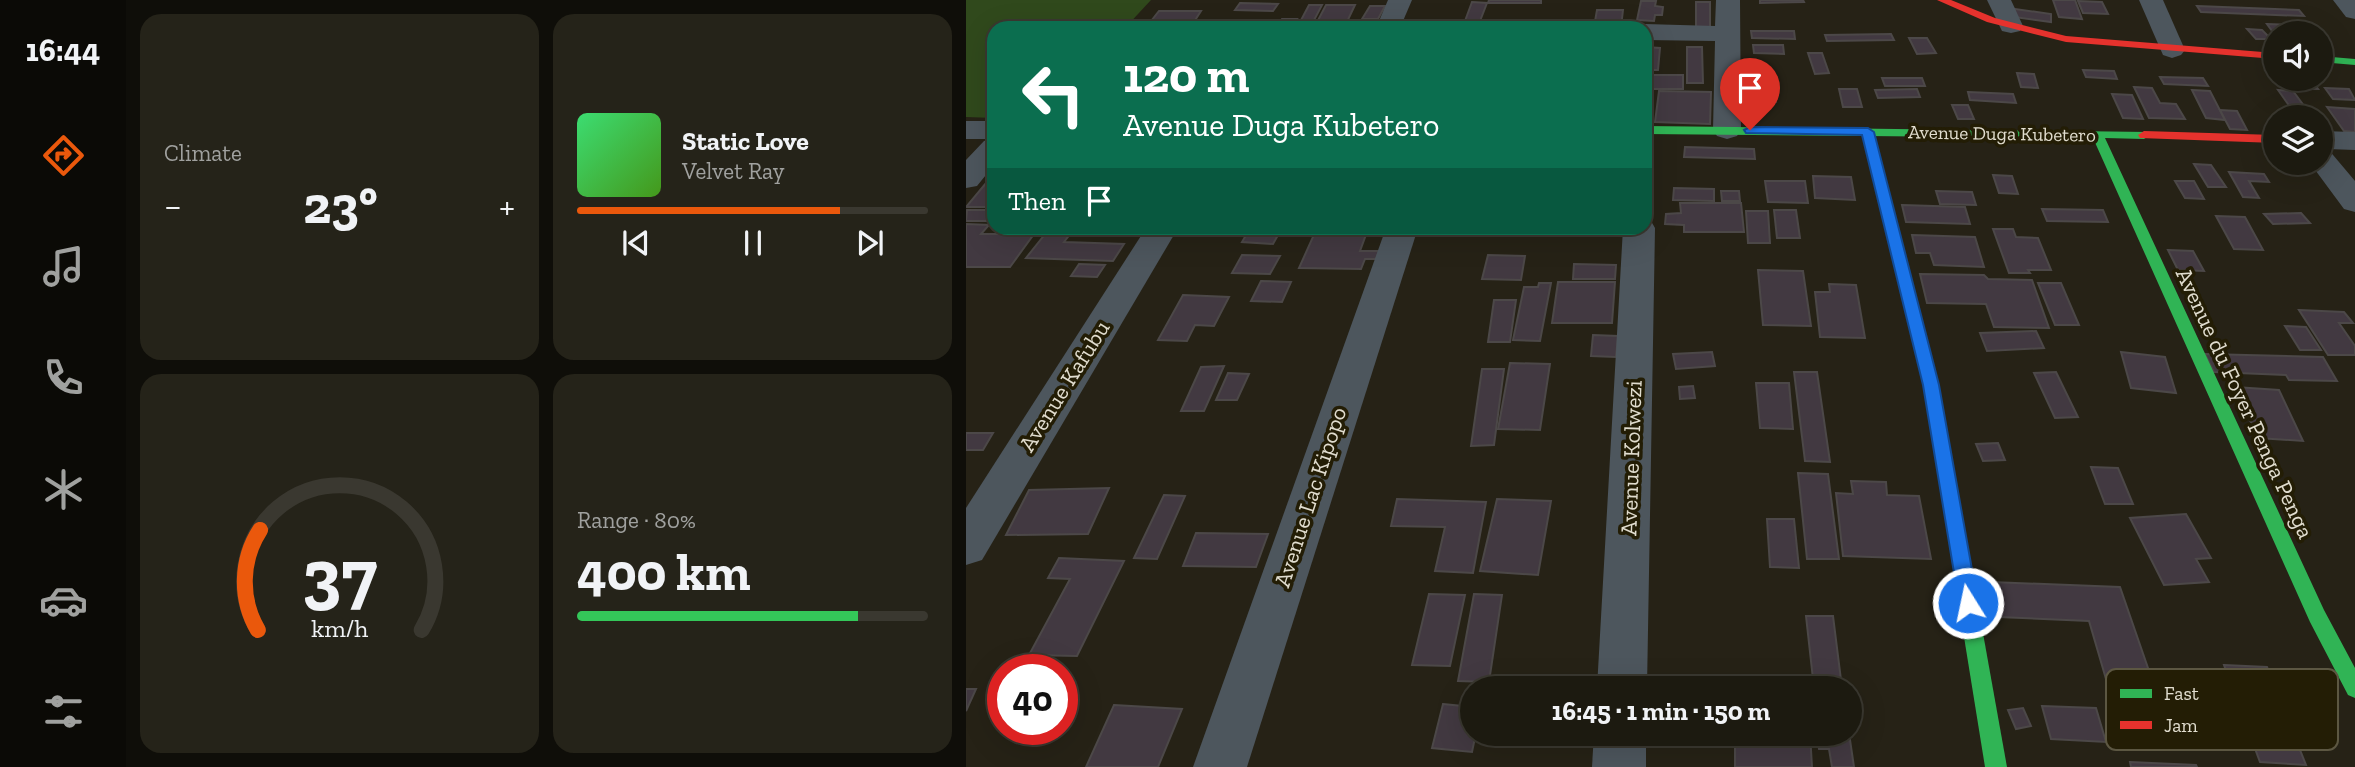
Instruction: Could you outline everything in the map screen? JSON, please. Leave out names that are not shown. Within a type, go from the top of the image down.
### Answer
[{"type":"street","points":[[1391,21],[1400,0]]},
{"type":"street","points":[[1727,130],[1728,0]]},
{"type":"street","points":[[1942,0],[2011,26],[2066,39],[2172,50],[2263,55]]},
{"type":"street","points":[[1999,0],[2011,26]]},
{"type":"street","points":[[2151,0],[2172,50]]},
{"type":"street","points":[[2345,0],[2355,12]]},
{"type":"street","points":[[1652,32],[1729,34]]},
{"type":"street","points":[[2333,60],[2355,62]]},
{"type":"street","points":[[966,130],[987,130]]},
{"type":"street","name":"Avenue Duga Kubetero","points":[[1652,130],[2097,134],[2263,139]]},
{"type":"street","points":[[1868,132],[1931,385],[1996,767]]},
{"type":"street","name":"Avenue du Foyer Penga Penga","points":[[2097,134],[2317,616],[2355,688]]},
{"type":"street","points":[[2333,140],[2355,141]]},
{"type":"street","points":[[966,179],[987,155]]},
{"type":"street","points":[[2333,173],[2355,202]]},
{"type":"street","name":"Avenue Kafubu","points":[[966,546],[1158,235]]},
{"type":"street","name":"Avenue Lac Kipopo","points":[[1220,767],[1400,235]]},
{"type":"street","name":"Avenue Kolwezi","points":[[1622,676],[1639,235]]},
{"type":"street","points":[[1619,767],[1620,746]]},
{"type":"green space","points":[[966,0],[1151,0],[1132,21],[987,21],[987,118],[966,117]]},
{"type":"building","points":[[1489,0],[1541,0],[1541,3],[1488,3]]},
{"type":"building","points":[[1760,0],[1803,0],[1804,2],[1760,3]]},
{"type":"building","points":[[2053,0],[2075,0],[2082,19],[2059,17]]},
{"type":"building","points":[[1641,1],[1656,1],[1655,6],[1663,7],[1662,15],[1655,15],[1654,21],[1637,20]]},
{"type":"building","points":[[2078,1],[2102,2],[2108,14],[2083,13]]},
{"type":"building","points":[[1472,2],[1487,3],[1480,21],[1465,21]]},
{"type":"building","points":[[1696,2],[1710,2],[1710,28],[1696,28]]},
{"type":"building","points":[[1240,3],[1278,4],[1273,11],[1235,10]]},
{"type":"building","points":[[1309,5],[1322,5],[1314,21],[1301,21]]},
{"type":"building","points":[[1326,5],[1355,5],[1347,21],[1318,21]]},
{"type":"building","points":[[1370,6],[1385,6],[1378,19],[1362,19]]},
{"type":"building","points":[[2197,6],[2299,10],[2304,16],[2201,12]]},
{"type":"building","points":[[2015,9],[2051,14],[2051,22],[2014,17]]},
{"type":"building","points":[[1597,10],[1623,10],[1622,21],[1595,21]]},
{"type":"building","points":[[1159,11],[1201,11],[1195,21],[1151,21]]},
{"type":"building","points":[[2247,29],[2263,31],[2263,39],[2256,39]]},
{"type":"building","points":[[1751,31],[1794,31],[1795,39],[1752,38]]},
{"type":"building","points":[[1891,34],[1894,40],[1827,41],[1825,35]]},
{"type":"building","points":[[1909,38],[1927,38],[1936,53],[1917,54]]},
{"type":"building","points":[[1753,45],[1783,45],[1784,54],[1754,53]]},
{"type":"building","points":[[1652,47],[1660,48],[1658,70],[1652,70]]},
{"type":"building","points":[[1687,47],[1702,47],[1703,83],[1687,83]]},
{"type":"building","points":[[1808,53],[1822,53],[1829,73],[1815,74]]},
{"type":"building","points":[[2083,70],[2114,71],[2117,79],[2086,77]]},
{"type":"building","points":[[2017,73],[2034,74],[2038,88],[2021,87]]},
{"type":"building","points":[[1652,75],[1683,75],[1683,89],[1652,89]]},
{"type":"building","points":[[2160,77],[2203,78],[2208,86],[2164,84]]},
{"type":"building","points":[[1882,78],[1922,78],[1925,86],[1885,86]]},
{"type":"building","points":[[2134,87],[2152,88],[2160,103],[2176,104],[2185,119],[2149,118]]},
{"type":"building","points":[[2333,88],[2349,89],[2355,100],[2333,99],[2327,91],[2333,91]]},
{"type":"building","points":[[1839,89],[1857,89],[1862,107],[1843,107]]},
{"type":"building","points":[[1917,89],[1920,97],[1878,98],[1875,90]]},
{"type":"building","points":[[1732,90],[1775,91],[1776,102],[1763,101],[1763,111],[1733,111]]},
{"type":"building","points":[[2192,90],[2210,91],[2225,120],[2206,118]]},
{"type":"building","points":[[1659,91],[1711,92],[1710,124],[1655,122]]},
{"type":"building","points":[[2279,91],[2293,91],[2303,105],[2289,105]]},
{"type":"building","points":[[1968,92],[2013,94],[2016,103],[1970,100]]},
{"type":"building","points":[[2112,94],[2132,95],[2143,119],[2123,118]]},
{"type":"building","points":[[1952,105],[1968,105],[1974,119],[1958,119]]},
{"type":"building","points":[[2333,107],[2355,109],[2355,132],[2344,131],[2333,115]]},
{"type":"building","points":[[2220,110],[2237,111],[2247,130],[2230,129]]},
{"type":"building","points":[[1685,147],[1754,149],[1755,159],[1684,157]]},
{"type":"building","points":[[2194,164],[2211,165],[2226,187],[2208,187]]},
{"type":"building","points":[[2229,172],[2265,175],[2269,182],[2249,181],[2259,198],[2243,197]]},
{"type":"building","points":[[1993,175],[2012,176],[2018,194],[1999,193]]},
{"type":"building","points":[[1813,176],[1851,177],[1855,200],[1815,198]]},
{"type":"building","points":[[1765,181],[1805,181],[1808,203],[1768,202]]},
{"type":"building","points":[[2175,181],[2194,181],[2204,199],[2185,198]]},
{"type":"building","points":[[986,183],[987,183],[987,207],[966,207]]},
{"type":"building","points":[[1674,188],[1714,189],[1714,201],[1673,200]]},
{"type":"building","points":[[1721,191],[1739,191],[1740,201],[1722,201]]},
{"type":"building","points":[[1936,191],[1972,192],[1976,205],[1940,204]]},
{"type":"building","points":[[1680,203],[1741,203],[1744,232],[1684,232],[1684,225],[1665,224],[1666,214],[1681,213]]},
{"type":"building","points":[[1902,205],[1965,207],[1970,224],[1906,222]]},
{"type":"building","points":[[2042,209],[2103,210],[2108,222],[2047,221]]},
{"type":"building","points":[[967,210],[987,210],[987,221],[966,221]]},
{"type":"building","points":[[1774,210],[1796,210],[1800,238],[1777,238]]},
{"type":"building","points":[[1746,211],[1768,211],[1770,243],[1748,243]]},
{"type":"building","points":[[2301,213],[2310,223],[2273,224],[2264,214]]},
{"type":"building","points":[[2216,216],[2245,217],[2263,250],[2234,249]]},
{"type":"building","points":[[966,224],[987,225],[981,234],[987,235],[1033,235],[1010,267],[966,267]]},
{"type":"building","points":[[1993,229],[2013,229],[2016,237],[2038,238],[2051,270],[2009,273]]},
{"type":"building","points":[[1044,235],[1070,235],[1064,242],[1124,244],[1113,261],[1026,258]]},
{"type":"building","points":[[1246,235],[1278,235],[1273,244],[1242,242]]},
{"type":"building","points":[[1314,235],[1366,235],[1360,251],[1379,251],[1376,259],[1365,259],[1361,269],[1299,268]]},
{"type":"building","points":[[1912,235],[1975,237],[1984,267],[1934,265],[1930,253],[1916,253]]},
{"type":"building","points":[[2168,250],[2193,251],[2204,271],[2178,270]]},
{"type":"building","points":[[1242,255],[1280,256],[1270,274],[1232,273]]},
{"type":"building","points":[[1488,255],[1525,256],[1521,280],[1482,279]]},
{"type":"building","points":[[1079,264],[1105,265],[1097,277],[1071,276]]},
{"type":"building","points":[[1574,264],[1616,265],[1615,279],[1573,279]]},
{"type":"building","points":[[1758,270],[1803,271],[1811,326],[1763,325]]},
{"type":"building","points":[[1920,274],[1984,275],[1988,279],[2032,280],[2049,328],[1994,327],[1986,304],[1927,303]]},
{"type":"building","points":[[1261,281],[1291,282],[1282,302],[1251,301]]},
{"type":"building","points":[[1558,282],[1615,282],[1612,323],[1552,323]]},
{"type":"building","points":[[1539,283],[1551,283],[1540,341],[1513,340],[1524,287],[1538,287]]},
{"type":"building","points":[[2038,283],[2061,283],[2079,325],[2055,325]]},
{"type":"building","points":[[1829,284],[1856,285],[1865,338],[1820,337],[1815,292],[1830,292]]},
{"type":"building","points":[[1183,295],[1229,297],[1214,326],[1195,325],[1187,341],[1158,340]]},
{"type":"building","points":[[1494,300],[1516,300],[1510,342],[1488,342]]},
{"type":"building","points":[[2299,310],[2344,312],[2353,323],[2339,323],[2355,346],[2355,355],[2328,355]]},
{"type":"building","points":[[2285,326],[2306,327],[2321,350],[2300,350]]},
{"type":"building","points":[[2036,331],[2044,348],[1987,351],[1980,333]]},
{"type":"building","points":[[1593,335],[1618,336],[1616,357],[1591,356]]},
{"type":"building","points":[[1712,352],[1715,366],[1676,369],[1673,354]]},
{"type":"building","points":[[2121,352],[2165,357],[2176,393],[2131,388]]},
{"type":"building","points":[[2205,354],[2323,357],[2337,381],[2289,380],[2286,375],[2214,372]]},
{"type":"building","points":[[1510,363],[1550,364],[1540,430],[1498,429]]},
{"type":"building","points":[[1224,366],[1204,411],[1181,411],[1201,367]]},
{"type":"building","points":[[1482,369],[1504,369],[1494,445],[1471,446]]},
{"type":"building","points":[[1794,372],[1817,372],[1830,462],[1805,461]]},
{"type":"building","points":[[2056,372],[2078,417],[2055,418],[2034,373]]},
{"type":"building","points":[[1228,373],[1249,374],[1237,400],[1216,400]]},
{"type":"building","points":[[1756,383],[1789,383],[1793,429],[1760,428]]},
{"type":"building","points":[[1693,386],[1695,398],[1680,399],[1679,387]]},
{"type":"building","points":[[2235,387],[2279,390],[2303,441],[2258,438]]},
{"type":"building","points":[[966,433],[993,433],[983,450],[966,450]]},
{"type":"building","points":[[1998,443],[2005,460],[1983,461],[1976,444]]},
{"type":"building","points":[[2091,467],[2118,468],[2133,504],[2105,504]]},
{"type":"building","points":[[1798,473],[1828,474],[1839,559],[1807,559]]},
{"type":"building","points":[[1851,481],[1886,482],[1887,495],[1919,496],[1931,559],[1843,556],[1836,493],[1853,494]]},
{"type":"building","points":[[1109,488],[1088,534],[1006,535],[1029,490]]},
{"type":"building","points":[[1164,495],[1185,496],[1157,559],[1134,558]]},
{"type":"building","points":[[1397,499],[1486,502],[1473,573],[1435,571],[1445,527],[1391,526]]},
{"type":"building","points":[[1497,499],[1551,501],[1538,575],[1480,571]]},
{"type":"building","points":[[2186,514],[2211,558],[2196,559],[2209,582],[2164,585],[2130,518]]},
{"type":"building","points":[[1767,519],[1794,519],[1799,568],[1770,567]]},
{"type":"building","points":[[1196,533],[1268,534],[1256,567],[1183,566]]},
{"type":"building","points":[[1059,558],[1124,561],[1078,654],[1030,654],[1070,579],[1048,578]]},
{"type":"building","points":[[1991,582],[2120,587],[2148,669],[2106,669],[2106,679],[2089,621],[1999,617]]},
{"type":"building","points":[[1429,594],[1465,595],[1450,666],[1412,665]]},
{"type":"building","points":[[1474,594],[1502,595],[1490,676],[1460,676],[1458,681]]},
{"type":"building","points":[[1806,616],[1833,616],[1840,676],[1813,676]]},
{"type":"building","points":[[2224,665],[2268,669],[2225,669]]},
{"type":"building","points":[[966,689],[976,689],[966,711]]},
{"type":"building","points":[[1443,704],[1460,706],[1460,746],[1473,746],[1472,752],[1432,748]]},
{"type":"building","points":[[1114,705],[1182,709],[1158,767],[1086,767]]},
{"type":"building","points":[[2042,706],[2096,708],[2106,742],[2051,739]]},
{"type":"building","points":[[2023,708],[2031,726],[2016,729],[2008,710]]},
{"type":"building","points":[[1735,746],[1811,746],[1812,767],[1735,767]]},
{"type":"building","points":[[1819,746],[1851,746],[1854,767],[1832,767],[1829,749],[1819,749]]},
{"type":"building","points":[[2256,750],[2300,750],[2306,765],[2260,762]]},
{"type":"building","points":[[2130,762],[2196,765],[2197,767],[2131,767]]},
{"type":"traffic: fast","points":[[2333,60],[2355,62]]},
{"type":"traffic: fast","points":[[1652,130],[2144,135]]},
{"type":"traffic: fast","points":[[2097,134],[2317,616],[2355,688]]},
{"type":"traffic: fast","points":[[1958,544],[1996,767]]},
{"type":"traffic: jam","points":[[1942,0],[1991,20],[2066,39],[2263,55]]},
{"type":"traffic: jam","points":[[1868,132],[1931,385],[1958,544]]},
{"type":"traffic: jam","points":[[2144,135],[2263,139]]},
{"type":"route","points":[[1750,130],[1868,132],[1931,385],[1968,603]]}]
